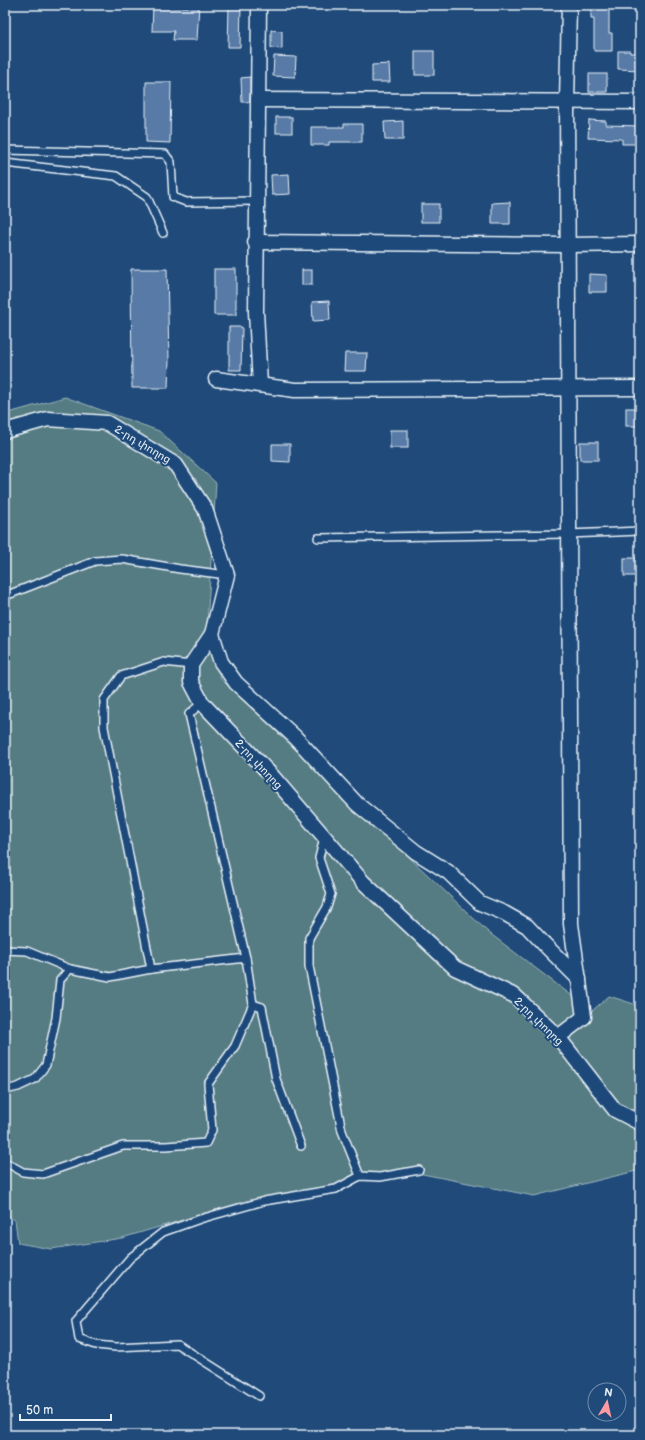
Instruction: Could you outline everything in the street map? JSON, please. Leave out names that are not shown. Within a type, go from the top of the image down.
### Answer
[{"type":"street","points":[[259,5],[255,242],[256,312],[260,385]]},
{"type":"street","points":[[558,1037],[584,1018],[571,924],[567,102],[569,5]]},
{"type":"street","points":[[258,100],[640,102]]},
{"type":"street","points":[[255,242],[568,245],[640,244]]},
{"type":"street","points":[[216,379],[295,390],[640,388]]},
{"type":"street","name":"2-րդ փողոց","points":[[5,431],[48,419],[108,423],[176,465],[205,509],[227,575]]},
{"type":"street","points":[[191,665],[212,634],[227,575]]},
{"type":"street","points":[[212,634],[221,662],[236,683],[295,737],[357,804],[416,852],[448,872],[480,903],[504,913],[527,926],[579,979]]},
{"type":"street","name":"2-րդ փողոց","points":[[191,665],[192,682],[202,703],[273,777],[363,882],[455,968],[515,996],[558,1037],[614,1110],[640,1123]]},
{"type":"lane","points":[[5,150],[165,154],[171,162],[173,196],[186,202],[256,201]]},
{"type":"lane","points":[[5,162],[116,176],[146,197],[163,233]]},
{"type":"lane","points":[[318,538],[569,534],[640,531]]},
{"type":"lane","points":[[5,596],[95,561],[122,559],[227,575]]},
{"type":"lane","points":[[152,969],[104,727],[104,700],[122,676],[164,662],[191,665]]},
{"type":"lane","points":[[5,1162],[23,1172],[43,1174],[123,1146],[166,1146],[206,1143],[212,1130],[208,1084],[235,1046],[253,1004],[246,958],[189,714],[202,703]]},
{"type":"lane","points":[[324,837],[319,858],[331,894],[327,907],[309,938],[309,966],[342,1131],[360,1176]]},
{"type":"lane","points":[[5,950],[27,951],[70,969],[110,977],[152,969],[246,958]]},
{"type":"lane","points":[[5,1090],[18,1087],[35,1079],[46,1065],[56,1018],[60,980],[70,969]]},
{"type":"lane","points":[[253,1004],[262,1007],[276,1079],[301,1146]]},
{"type":"lane","points":[[259,1396],[177,1344],[116,1347],[96,1345],[79,1339],[76,1321],[130,1258],[163,1232],[200,1219],[264,1201],[336,1189],[360,1176],[380,1177],[419,1170]]},
{"type":"green space","points":[[65,397],[159,431],[216,483],[206,639],[221,679],[488,932],[592,1011],[609,996],[640,1006],[640,1170],[534,1196],[397,1169],[351,1183],[246,1201],[122,1238],[51,1249],[18,1243],[15,1220],[5,1214],[5,414]]},
{"type":"building","points":[[188,5],[199,5],[197,40],[173,40],[174,31],[152,31],[153,6],[188,7]]},
{"type":"building","points":[[229,5],[241,5],[240,47],[228,47]]},
{"type":"building","points":[[591,5],[609,5],[609,33],[612,33],[612,51],[594,51],[594,19],[591,19]]},
{"type":"building","points":[[271,30],[282,31],[282,49],[271,48]]},
{"type":"building","points":[[415,51],[434,51],[434,75],[415,75]]},
{"type":"building","points":[[618,51],[640,53],[640,70],[618,69]]},
{"type":"building","points":[[274,56],[296,57],[295,77],[273,76]]},
{"type":"building","points":[[389,64],[390,82],[372,82],[372,65]]},
{"type":"building","points":[[589,74],[607,74],[607,92],[589,92]]},
{"type":"building","points":[[250,77],[250,102],[242,102],[241,78]]},
{"type":"building","points":[[146,82],[171,82],[170,143],[146,142]]},
{"type":"building","points":[[276,117],[292,117],[292,133],[276,133]]},
{"type":"building","points":[[589,120],[606,121],[606,125],[640,126],[640,144],[622,144],[622,139],[588,138]]},
{"type":"building","points":[[403,121],[403,140],[385,140],[384,122]]},
{"type":"building","points":[[344,124],[362,124],[362,142],[329,142],[329,145],[311,145],[311,127],[344,127]]},
{"type":"building","points":[[289,174],[290,194],[272,195],[271,175]]},
{"type":"building","points":[[510,202],[510,224],[492,224],[492,203]]},
{"type":"building","points":[[421,204],[439,204],[439,222],[421,222]]},
{"type":"building","points":[[131,269],[167,269],[169,360],[168,388],[132,388]]},
{"type":"building","points":[[214,269],[236,269],[236,315],[214,315]]},
{"type":"building","points":[[302,270],[312,270],[312,285],[302,285]]},
{"type":"building","points":[[589,274],[607,275],[607,292],[589,292]]},
{"type":"building","points":[[329,301],[330,320],[313,321],[312,302]]},
{"type":"building","points":[[229,327],[242,327],[241,370],[229,370]]},
{"type":"building","points":[[345,353],[367,353],[366,371],[344,371]]},
{"type":"building","points":[[626,408],[640,408],[640,426],[626,426]]},
{"type":"building","points":[[390,430],[408,430],[408,448],[390,448]]},
{"type":"building","points":[[580,442],[598,442],[598,460],[580,460]]},
{"type":"building","points":[[272,444],[290,444],[290,462],[272,461]]},
{"type":"building","points":[[624,558],[640,558],[640,576],[624,576]]}]
